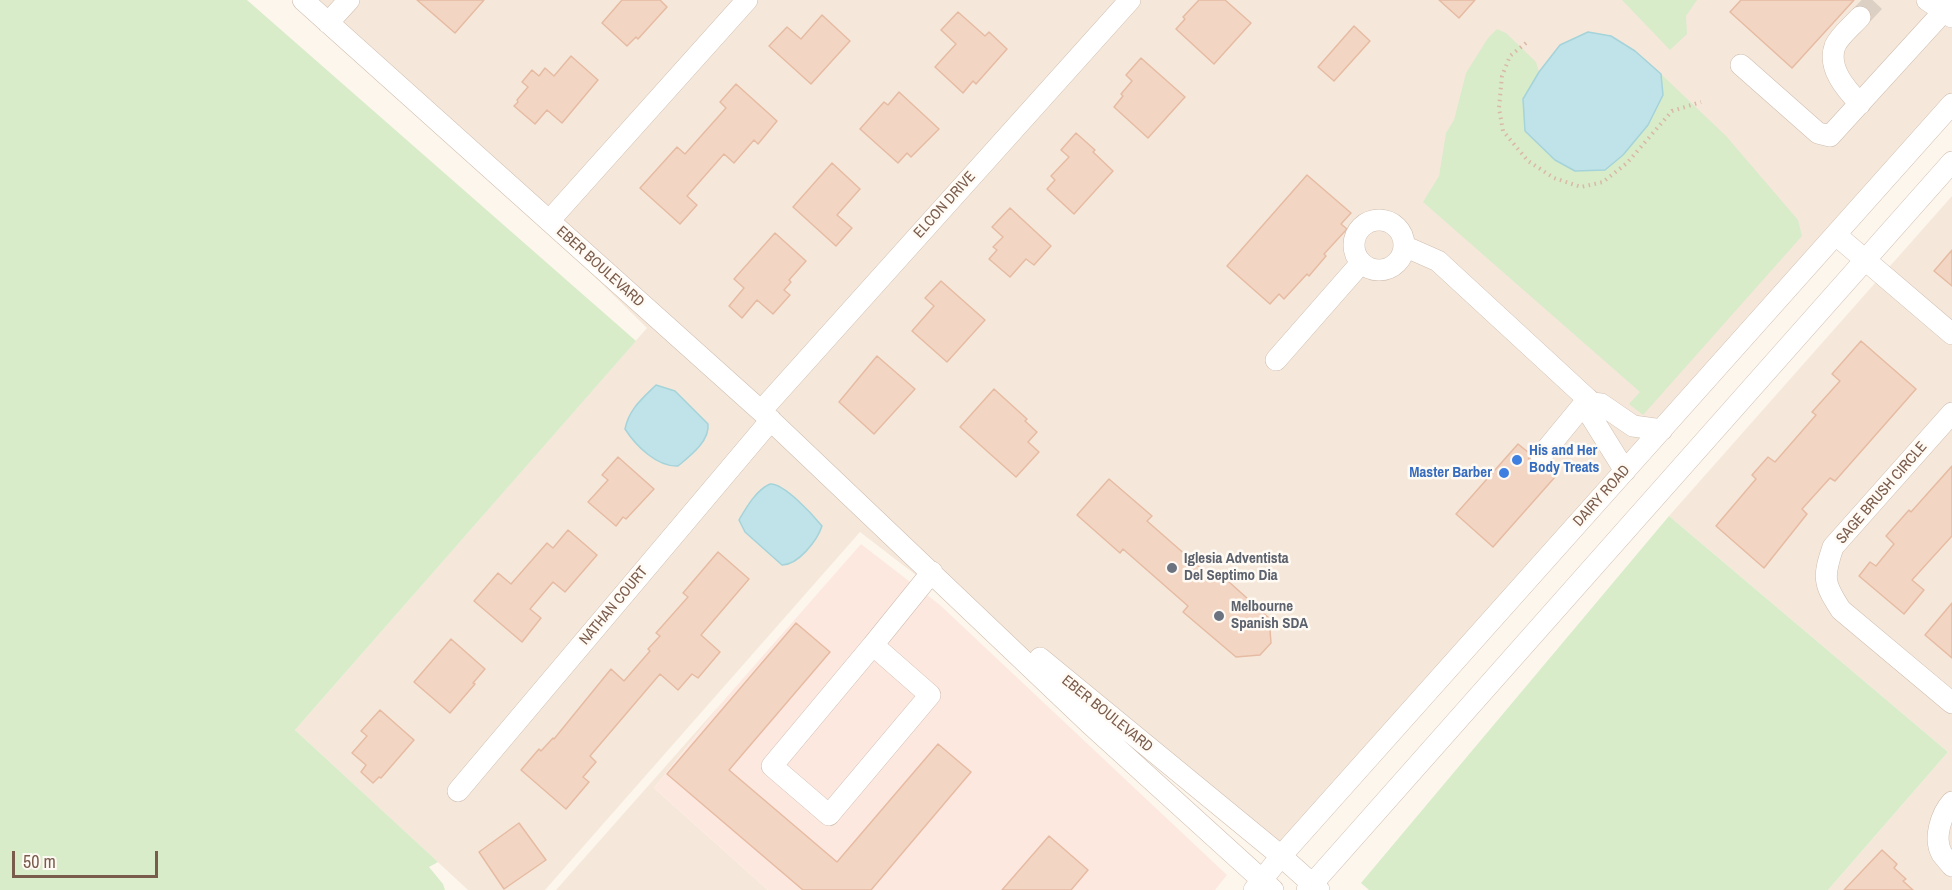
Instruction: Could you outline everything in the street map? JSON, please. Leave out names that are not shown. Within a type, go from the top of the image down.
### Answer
[{"type":"street","name":"EBER BOULEVARD","points":[[303,0],[766,416],[1263,887]]},
{"type":"street","points":[[328,23],[349,0]]},
{"type":"street","points":[[549,221],[747,0]]},
{"type":"street","name":"ELCON DRIVE","points":[[766,416],[1130,0]]},
{"type":"street","points":[[1741,65],[1818,133],[1830,136],[1942,7]]},
{"type":"street","points":[[1860,16],[1836,45],[1833,63],[1844,87],[1860,104]]},
{"type":"street","name":"DAIRY ROAD","points":[[1263,887],[1281,856],[1952,104]]},
{"type":"street","points":[[1313,888],[1952,162]]},
{"type":"street","points":[[1370,221],[1387,221],[1400,231],[1404,246],[1402,255],[1391,268],[1374,270],[1361,263],[1355,255],[1354,239],[1357,231],[1370,221]]},
{"type":"street","points":[[1836,235],[1952,334]]},
{"type":"street","points":[[1404,246],[1438,261],[1590,401],[1601,404],[1633,426],[1662,430]]},
{"type":"street","points":[[1276,360],[1361,263]]},
{"type":"street","points":[[1541,456],[1590,401]]},
{"type":"street","points":[[1590,401],[1589,413],[1625,471]]},
{"type":"street","name":"SAGE BRUSH CIRCLE","points":[[1952,413],[1833,548],[1825,571],[1828,592],[1841,610],[1952,703]]},
{"type":"street","name":"NATHAN COURT","points":[[458,791],[766,416]]},
{"type":"street","name":"EBER BOULEVARD","points":[[895,537],[1281,856],[1313,888]]},
{"type":"street","points":[[873,645],[930,695],[829,815],[772,766],[932,572]]},
{"type":"street","points":[[1952,802],[1945,810],[1938,833],[1941,852],[1952,866]]},
{"type":"path","points":[[1526,44],[1510,56],[1502,75],[1498,108],[1503,131],[1528,161],[1554,178],[1581,186],[1603,182],[1627,163],[1672,111],[1701,102]]},
{"type":"shaded area","points":[[303,0],[1952,0],[1952,104],[1281,856],[860,532],[545,890],[468,890],[295,730],[647,328],[492,176]]},
{"type":"shaded area","points":[[1952,196],[1952,890],[1828,890],[1948,752],[1669,516]]},
{"type":"shaded area","points":[[861,544],[940,605],[1227,875],[1215,890],[768,890],[654,788],[725,699]]},
{"type":"shaded area","points":[[725,699],[654,788],[768,890],[556,890]]},
{"type":"green space","points":[[0,0],[247,0],[636,341],[295,730],[438,862],[429,867],[445,890],[0,890]]},
{"type":"green space","points":[[1622,0],[1697,0],[1686,16],[1687,34],[1670,50]]},
{"type":"green space","points":[[1497,29],[1506,33],[1536,62],[1539,72],[1523,99],[1604,170],[1623,155],[1648,125],[1663,95],[1661,74],[1726,136],[1798,220],[1802,236],[1643,415],[1629,404],[1640,392],[1423,202],[1439,176],[1446,133],[1454,120],[1466,73],[1488,38]]},
{"type":"green space","points":[[1669,516],[1948,752],[1828,890],[1369,890],[1361,883]]},
{"type":"water","points":[[1588,32],[1611,36],[1635,51],[1661,74],[1663,95],[1648,125],[1623,155],[1605,170],[1575,171],[1555,160],[1525,131],[1523,99],[1539,72],[1560,45]]},
{"type":"water","points":[[656,385],[675,391],[708,424],[703,442],[678,466],[655,459],[635,442],[625,429],[633,410]]},
{"type":"water","points":[[770,484],[790,494],[822,526],[806,551],[788,564],[782,565],[745,532],[739,520],[756,495]]},
{"type":"building","points":[[417,0],[484,0],[455,33]]},
{"type":"building","points":[[622,0],[660,0],[667,7],[638,39],[636,37],[627,46],[602,23]]},
{"type":"building","points":[[1199,0],[1225,0],[1251,23],[1214,64],[1176,29],[1185,19],[1183,17]]},
{"type":"building","points":[[1439,0],[1475,0],[1459,18]]},
{"type":"building","points":[[1741,0],[1854,0],[1792,68],[1730,12]]},
{"type":"building","points":[[958,12],[985,36],[989,32],[1007,49],[976,84],[973,81],[963,93],[935,67],[956,44],[941,30]]},
{"type":"building","points":[[822,15],[850,41],[811,84],[769,46],[787,27],[801,39]]},
{"type":"building","points":[[1354,26],[1370,41],[1334,81],[1318,67]]},
{"type":"building","points":[[571,56],[598,80],[562,123],[547,110],[535,124],[514,106],[528,87],[522,82],[532,70],[539,76],[545,68],[554,76]]},
{"type":"building","points":[[1141,58],[1185,97],[1148,138],[1114,107],[1132,81],[1126,75]]},
{"type":"building","points":[[736,84],[777,121],[758,144],[754,140],[734,163],[724,154],[687,196],[697,205],[680,224],[640,188],[677,147],[685,154],[726,108],[720,102]]},
{"type":"building","points":[[899,92],[939,129],[911,157],[907,153],[898,163],[860,129],[884,102],[888,105]]},
{"type":"building","points":[[1076,133],[1113,171],[1074,214],[1047,189],[1055,180],[1051,176],[1069,157],[1061,150]]},
{"type":"building","points":[[832,163],[860,189],[837,215],[852,228],[836,246],[793,207]]},
{"type":"building","points":[[1307,175],[1351,213],[1341,224],[1347,229],[1324,254],[1326,256],[1309,276],[1307,274],[1284,299],[1279,294],[1270,304],[1227,266]]},
{"type":"building","points":[[1010,208],[1051,246],[1034,265],[1026,259],[1010,277],[989,259],[997,250],[993,247],[1003,237],[992,227]]},
{"type":"building","points":[[775,233],[806,261],[789,280],[791,282],[784,290],[790,295],[773,314],[757,300],[742,318],[729,306],[744,288],[734,279]]},
{"type":"building","points":[[1952,250],[1952,286],[1934,271]]},
{"type":"building","points":[[941,281],[985,320],[947,362],[912,331],[934,306],[925,298]]},
{"type":"building","points":[[1861,341],[1916,389],[1835,481],[1830,478],[1802,509],[1807,514],[1764,568],[1716,526],[1756,479],[1752,475],[1768,457],[1775,462],[1816,415],[1812,412],[1840,381],[1832,374]]},
{"type":"building","points":[[877,356],[915,389],[874,434],[839,402]]},
{"type":"building","points":[[994,389],[1027,419],[1025,421],[1037,432],[1028,442],[1039,452],[1016,477],[960,427]]},
{"type":"building","points":[[1518,444],[1529,453],[1532,465],[1545,468],[1555,477],[1493,547],[1456,514]]},
{"type":"building","points":[[618,457],[654,489],[626,519],[623,517],[616,526],[588,502],[608,480],[602,475]]},
{"type":"building","points":[[1952,466],[1952,536],[1912,580],[1924,590],[1904,614],[1859,576],[1870,562],[1876,566],[1894,544],[1886,536]]},
{"type":"building","name":"Iglesia Adventista Del Septimo Dia","points":[[1109,479],[1152,516],[1147,521],[1212,578],[1218,572],[1269,618],[1271,643],[1260,655],[1236,657],[1183,612],[1188,606],[1123,549],[1120,553],[1077,515]]},
{"type":"building","points":[[568,530],[597,555],[565,592],[553,582],[530,609],[541,618],[522,642],[474,601],[498,573],[511,584],[547,543],[553,548]]},
{"type":"building","points":[[718,552],[749,579],[701,635],[720,652],[698,678],[692,674],[678,690],[660,674],[590,756],[596,762],[583,777],[589,782],[566,809],[521,770],[539,749],[541,751],[554,739],[611,669],[624,681],[660,636],[656,633],[688,597],[683,593]]},
{"type":"building","points":[[1952,603],[1952,658],[1925,635]]},
{"type":"building","points":[[796,623],[830,652],[729,770],[837,862],[938,744],[971,772],[871,890],[803,890],[667,774]]},
{"type":"building","points":[[451,639],[485,669],[450,713],[414,682]]},
{"type":"building","points":[[380,710],[414,740],[381,778],[379,777],[373,783],[361,772],[366,765],[352,753],[367,736],[361,731]]},
{"type":"building","points":[[519,823],[546,860],[504,889],[479,852]]},
{"type":"building","points":[[1049,836],[1088,870],[1071,890],[1002,890]]},
{"type":"building","points":[[1882,850],[1897,864],[1894,868],[1906,879],[1903,881],[1913,890],[1844,890]]},
{"type":"tunnel","points":[[1860,17],[1876,0]]},
{"type":"place","name":"His and Her Body Treats","points":[[1517,460]]},
{"type":"place","name":"Master Barber","points":[[1504,473]]},
{"type":"place","name":"Iglesia Adventista Del Septimo Dia","points":[[1172,568]]},
{"type":"place","name":"Melbourne Spanish SDA","points":[[1219,616]]}]
